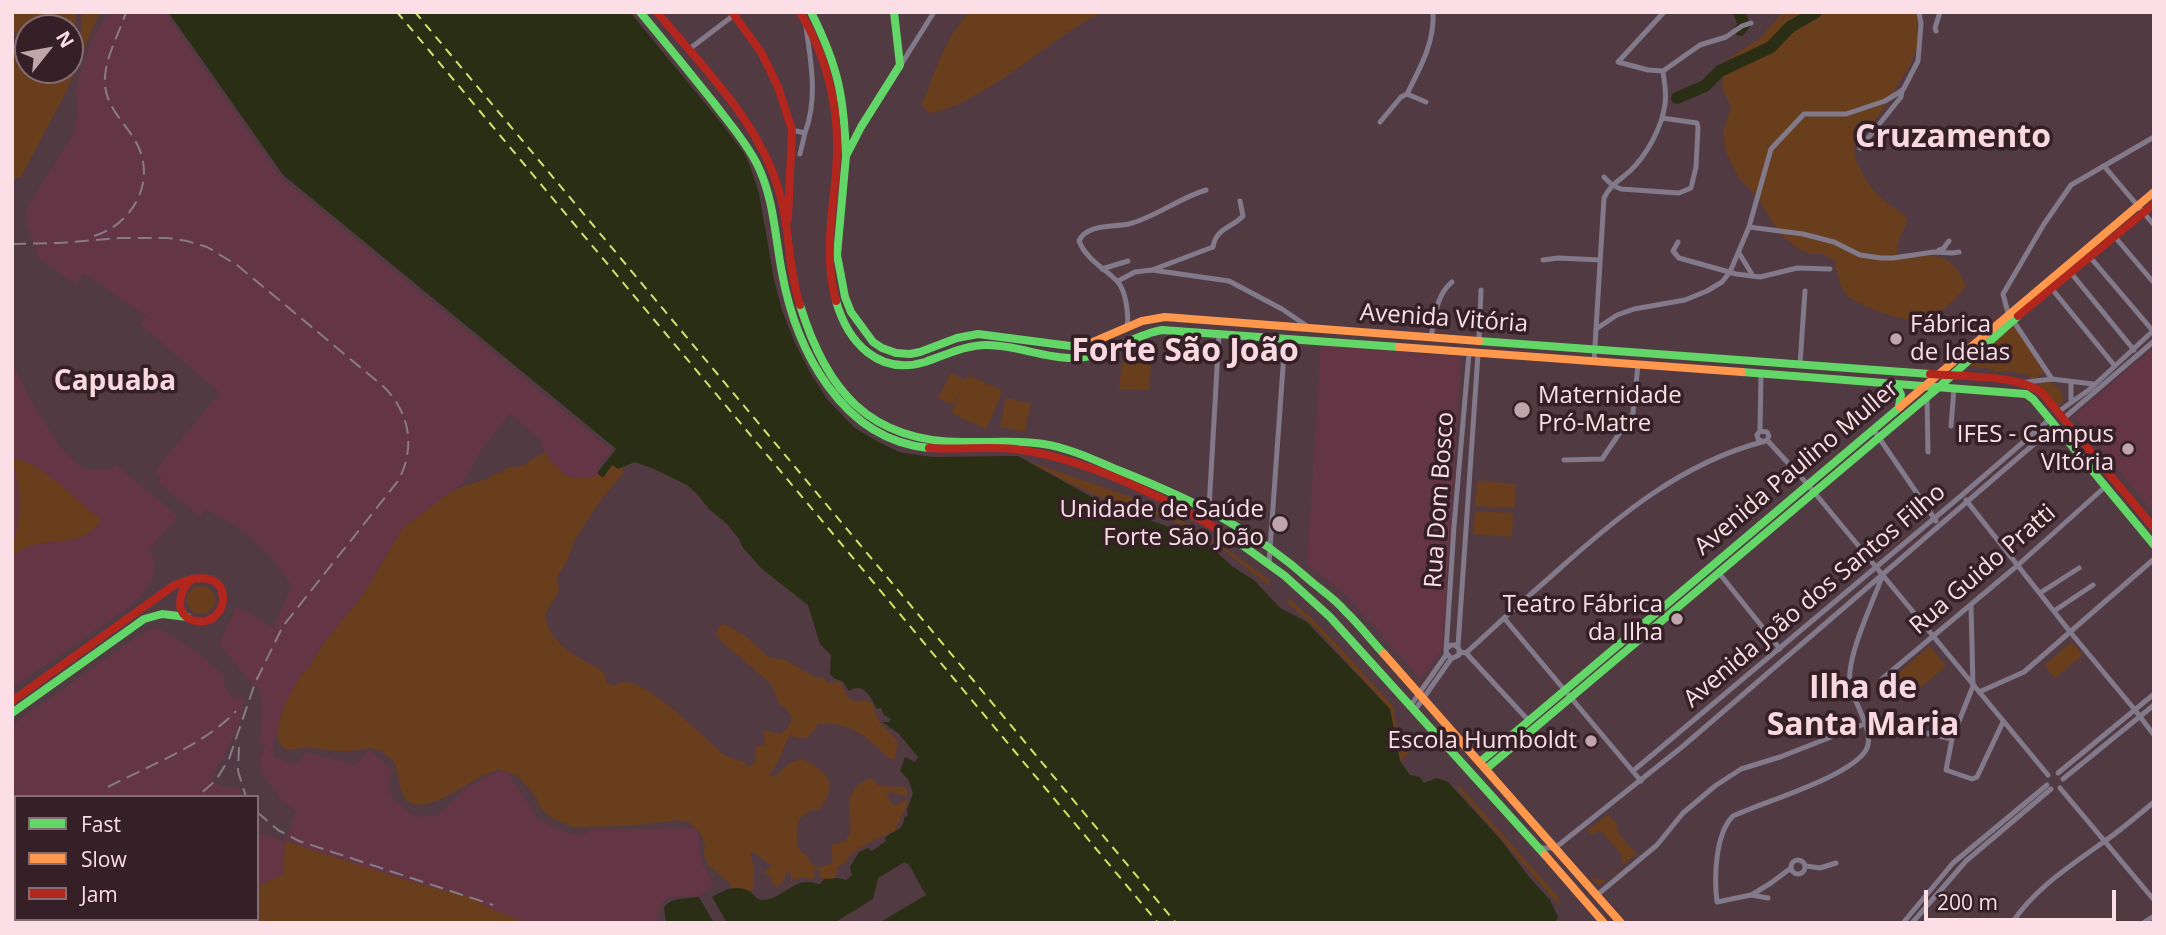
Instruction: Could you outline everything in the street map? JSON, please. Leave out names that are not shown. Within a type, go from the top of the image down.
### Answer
[{"type":"main road","points":[[640,12],[742,138],[755,159],[765,183],[781,276],[793,319],[806,349],[826,384],[841,403],[863,423],[883,435],[912,446],[934,450],[1013,449],[1037,452],[1088,469],[1182,507],[1238,540],[1269,562],[1328,615],[1481,781],[1604,923]]},
{"type":"main road","points":[[657,12],[741,114],[756,138],[779,190],[794,284],[808,328],[827,367],[857,408],[877,422],[912,438],[934,442],[1027,441],[1053,445],[1167,488],[1209,508],[1270,546],[1344,609],[1621,923]]},
{"type":"main road","name":"Avenida Vitória","points":[[800,12],[820,53],[832,89],[838,144],[828,254],[834,299],[848,331],[860,347],[883,362],[909,366],[980,345],[1081,358],[1095,355],[1139,335],[1162,330],[2022,393],[2030,396],[2053,422],[2154,545]]},
{"type":"main road","points":[[811,12],[838,74],[844,111],[846,156]]},
{"type":"main road","points":[[846,156],[900,65],[894,12]]},
{"type":"main road","points":[[734,13],[761,52],[778,87],[792,130],[787,229]]},
{"type":"main road","name":"Avenida Vitória","points":[[846,156],[837,256],[845,297],[859,325],[873,342],[897,353],[910,354],[978,334],[1078,347],[1094,344],[1142,320],[1165,317],[2024,382]]},
{"type":"main road","name":"Avenida Paulino Muller","points":[[1811,489],[1899,406],[2011,317],[2154,192]]},
{"type":"main road","name":"Avenida Paulino Muller","points":[[1483,765],[1743,553],[1763,530],[1811,489],[1951,376],[2011,317],[2052,289],[2154,204]]},
{"type":"main road","points":[[1474,353],[1475,340]]},
{"type":"main road","points":[[2024,382],[2042,393],[2154,528]]},
{"type":"main road","points":[[1896,384],[1901,395],[1899,406]]},
{"type":"main road","points":[[2053,422],[2061,416]]},
{"type":"main road","name":"Avenida Paulino Muller","points":[[1483,765],[1529,721],[1568,694],[1738,544],[1763,530]]},
{"type":"main road","points":[[1738,544],[1743,553]]},
{"type":"main road","points":[[12,701],[166,590],[201,577],[214,581],[222,592],[221,610],[212,619],[199,622],[187,617],[162,614],[144,619],[12,713]]},
{"type":"main road","points":[[187,617],[181,610],[179,596],[185,584],[192,579]]},
{"type":"main road","points":[[1481,781],[1483,765]]},
{"type":"street","points":[[900,65],[934,12]]},
{"type":"street","points":[[1380,122],[1401,97],[1407,94],[1420,68],[1432,36],[1433,12]]},
{"type":"street","points":[[1664,12],[1618,62],[1663,71],[1700,46],[1726,37],[1751,23]]},
{"type":"street","points":[[1596,329],[1617,315],[1634,309],[1685,300],[1722,282],[1738,256],[1749,227],[1771,149],[1804,114],[1846,114],[1885,101],[1902,90],[1910,80],[1918,61],[1921,24],[1919,12]]},
{"type":"street","points":[[1936,31],[1940,12]]},
{"type":"street","points":[[688,50],[734,13]]},
{"type":"street","points":[[800,154],[813,105],[805,21]]},
{"type":"street","points":[[1594,362],[1604,198],[1612,185],[1639,161],[1650,144],[1662,118],[1666,101],[1663,71]]},
{"type":"street","points":[[1860,148],[1901,97],[1902,90]]},
{"type":"street","points":[[1407,94],[1426,102]]},
{"type":"street","points":[[1604,177],[1620,189],[1679,193],[1688,191],[1692,186],[1696,167],[1697,123],[1662,118]]},
{"type":"street","points":[[792,130],[805,132]]},
{"type":"street","points":[[2052,379],[2011,317],[2003,294],[2044,224],[2071,185],[2154,137]]},
{"type":"street","points":[[2104,166],[2154,225]]},
{"type":"street","points":[[1126,327],[1129,314],[1118,281],[1084,251],[1079,241],[1086,232],[1136,222],[1191,194],[1206,190]]},
{"type":"street","points":[[1152,270],[1213,247],[1214,237],[1243,216],[1240,201]]},
{"type":"street","points":[[1749,227],[1803,234],[1833,242],[1860,255],[1881,258],[1934,251],[1943,248],[1949,241]]},
{"type":"street","points":[[2115,237],[2154,284]]},
{"type":"street","points":[[1678,242],[1673,251],[1679,258],[1730,272],[1768,276],[1797,268],[1830,269]]},
{"type":"street","points":[[1934,251],[1959,251]]},
{"type":"street","points":[[1738,256],[1753,276]]},
{"type":"street","points":[[2061,416],[2153,330],[2090,257]]},
{"type":"street","points":[[1543,260],[1600,260]]},
{"type":"street","points":[[1102,269],[1128,261]]},
{"type":"street","points":[[1164,264],[1168,272]]},
{"type":"street","points":[[1118,281],[1135,272],[1152,270],[1229,281],[1311,328]]},
{"type":"street","points":[[2071,273],[2139,354]]},
{"type":"street","points":[[1431,337],[1438,301],[1444,288],[1452,282]]},
{"type":"street","points":[[2052,289],[2113,365]]},
{"type":"street","points":[[1475,340],[1481,290]]},
{"type":"street","points":[[1800,364],[1805,291]]},
{"type":"street","points":[[1129,314],[1142,320],[1152,332]]},
{"type":"street","points":[[1209,508],[1219,334]]},
{"type":"street","points":[[1269,562],[1284,339]]},
{"type":"street","points":[[2061,416],[2071,401],[2154,341]]},
{"type":"street","name":"Rua Dom Bosco","points":[[1461,650],[1474,353]]},
{"type":"street","name":"Rua Dom Bosco","points":[[1448,654],[1454,526],[1474,353]]},
{"type":"street","points":[[1564,460],[1602,459],[1633,413],[1638,365]]},
{"type":"street","points":[[1761,374],[1758,439],[1765,441],[1811,489],[2048,775]]},
{"type":"street","points":[[2024,382],[2052,379],[2090,388]]},
{"type":"street","points":[[2071,382],[2071,401]]},
{"type":"street","points":[[1951,426],[1954,388]]},
{"type":"street","points":[[1927,396],[1928,452]]},
{"type":"street","name":"Avenida João dos Santos Filho","points":[[1633,771],[2053,422]]},
{"type":"street","name":"Avenida João dos Santos Filho","points":[[1555,848],[1641,781],[1940,526],[2053,422]]},
{"type":"street","points":[[1873,429],[1940,526]]},
{"type":"street","points":[[1448,654],[1457,658],[1461,650],[1504,618],[1604,529],[1654,492],[1689,471],[1751,444],[1765,441],[1769,436],[1767,432],[1759,433],[1751,444]]},
{"type":"street","name":"Rua Guido Pratti","points":[[1882,679],[1972,605],[2106,486]]},
{"type":"street","points":[[1962,495],[2136,709],[2154,735]]},
{"type":"street","points":[[1979,692],[2024,672],[2154,559]]},
{"type":"street","points":[[2040,593],[2079,568]]},
{"type":"street","points":[[1719,573],[1787,656]]},
{"type":"street","points":[[1791,868],[1751,895],[1717,902],[1715,888],[1719,851],[1722,832],[1730,819],[1850,765],[1868,748],[1865,724],[1850,684],[1851,661],[1883,574]]},
{"type":"street","points":[[2054,611],[2093,585]]},
{"type":"street","points":[[1972,605],[1973,685],[1952,739],[1946,770],[1975,778],[2003,722]]},
{"type":"street","points":[[1504,618],[1641,781]]},
{"type":"street","points":[[1413,708],[1451,645],[1461,650],[1529,721]]},
{"type":"street","points":[[2154,694],[2061,776],[2060,788],[2154,900]]},
{"type":"street","points":[[2061,776],[2154,705]]},
{"type":"street","points":[[1597,895],[1657,845],[1683,813],[1715,786],[1741,769],[1780,757],[1872,721],[1952,739]]},
{"type":"street","points":[[2048,775],[2050,773],[2061,776]]},
{"type":"street","points":[[2048,775],[2046,777],[2049,787],[2054,790],[2060,788]]},
{"type":"street","points":[[1912,923],[1953,863],[2049,787]]},
{"type":"street","points":[[2012,923],[2026,904],[2053,879],[2154,802]]},
{"type":"street","points":[[1540,848],[1555,848]]},
{"type":"street","points":[[1806,866],[1803,872],[1798,874],[1793,873],[1791,868],[1796,859],[1800,859],[1806,866],[1820,868],[1836,863]]},
{"type":"street","points":[[1751,895],[1768,898]]},
{"type":"street","points":[[1903,923],[1924,903]]},
{"type":"street","points":[[2143,923],[2154,916]]},
{"type":"shaded area","points":[[12,12],[76,12],[14,14],[14,30]]},
{"type":"shaded area","points":[[82,12],[100,12],[84,50]]},
{"type":"shaded area","points":[[109,12],[168,12],[283,175],[616,449],[595,477],[570,477],[544,453],[541,440],[510,413],[481,450],[463,483],[403,528],[361,598],[325,641],[310,666],[299,678],[273,742],[274,757],[294,764],[304,757],[305,752],[355,765],[369,750],[394,771],[387,780],[390,783],[389,793],[409,813],[418,817],[440,814],[465,789],[505,768],[539,821],[574,835],[581,836],[591,830],[698,828],[701,863],[714,884],[696,898],[694,895],[664,898],[657,917],[659,923],[526,923],[285,842],[283,875],[259,886],[259,833],[285,841],[296,811],[282,801],[264,777],[260,760],[266,745],[260,742],[260,688],[251,683],[220,641],[237,607],[274,628],[291,585],[276,562],[251,537],[206,509],[201,517],[158,482],[162,478],[157,474],[157,468],[220,393],[140,324],[146,316],[84,273],[75,284],[39,258],[26,221],[28,206],[74,133],[78,115],[76,92],[77,84],[84,84],[84,63],[93,38]]},
{"type":"shaded area","points":[[168,12],[630,12],[744,153],[759,193],[774,280],[795,343],[827,399],[855,428],[899,452],[909,454],[933,457],[1018,456],[1099,501],[1203,540],[1233,567],[1254,580],[1280,608],[1307,622],[1390,709],[1400,761],[1410,775],[1420,777],[1424,783],[1437,778],[1448,782],[1501,840],[1550,900],[1558,917],[1555,923],[879,923],[926,895],[908,863],[883,878],[876,898],[836,923],[727,923],[712,897],[725,890],[744,889],[763,900],[804,882],[820,884],[824,879],[846,880],[852,875],[850,867],[859,852],[868,848],[872,851],[886,841],[885,838],[900,828],[904,817],[908,816],[907,810],[913,793],[908,779],[900,771],[905,757],[915,762],[918,757],[899,734],[882,722],[889,722],[891,719],[884,715],[881,708],[877,709],[863,689],[854,688],[849,691],[842,681],[830,674],[831,655],[820,644],[808,605],[762,569],[743,548],[727,524],[709,509],[696,493],[687,485],[635,462],[618,469],[612,465],[603,478],[597,473],[616,449],[283,175]]},
{"type":"shaded area","points":[[970,12],[1102,12],[979,93],[957,105],[930,114],[922,105],[931,81],[947,43]]},
{"type":"shaded area","points":[[1783,12],[1917,12],[1917,47],[1910,65],[1878,117],[1854,146],[1855,158],[1877,195],[1907,218],[1897,246],[1898,258],[1942,258],[1956,268],[1966,285],[1942,311],[1926,321],[1896,317],[1850,298],[1841,286],[1835,261],[1823,254],[1810,254],[1785,238],[1759,199],[1739,178],[1726,152],[1723,132],[1731,107],[1722,87],[1731,57],[1759,39]]},
{"type":"shaded area","points":[[14,46],[14,84],[69,84],[21,177],[12,179]]},
{"type":"shaded area","points":[[2015,326],[2043,371],[2043,374],[2037,375],[2039,379],[2060,390],[2062,404],[2057,406],[2026,375],[1967,366],[2010,327]]},
{"type":"shaded area","points":[[1321,345],[1461,357],[1443,648],[1421,679],[1346,595],[1307,564]]},
{"type":"shaded area","name":"IFES - Campus VItória","points":[[2154,347],[2154,513],[2074,416],[2139,360],[2146,358],[2145,355]]},
{"type":"shaded area","points":[[12,361],[29,398],[63,451],[84,469],[109,469],[116,465],[178,516],[149,549],[155,563],[154,574],[147,588],[129,607],[12,688]]},
{"type":"shaded area","points":[[1122,362],[1151,364],[1149,390],[1119,389]]},
{"type":"shaded area","points":[[951,373],[965,380],[968,375],[1003,391],[986,429],[951,413],[960,392],[953,405],[938,398]]},
{"type":"shaded area","points":[[1006,398],[1031,403],[1028,417],[1025,417],[1025,432],[1000,427]]},
{"type":"shaded area","points":[[547,453],[549,459],[570,477],[594,477],[597,473],[603,478],[612,464],[618,469],[621,467],[624,472],[600,501],[574,541],[568,559],[557,577],[559,591],[545,614],[552,634],[559,642],[604,672],[607,683],[613,686],[623,682],[633,683],[647,690],[671,707],[724,755],[749,767],[756,761],[755,747],[765,744],[763,730],[780,734],[788,728],[792,717],[786,708],[780,705],[771,684],[720,640],[716,633],[722,623],[747,637],[768,657],[785,660],[817,678],[823,677],[828,683],[840,682],[848,697],[856,702],[864,700],[872,703],[879,722],[898,742],[895,759],[888,758],[858,732],[840,725],[819,724],[808,738],[789,736],[768,776],[776,776],[789,763],[803,759],[825,774],[830,786],[829,793],[819,810],[811,810],[799,819],[797,839],[799,849],[817,868],[830,864],[833,860],[833,844],[849,836],[849,803],[857,786],[872,778],[879,786],[906,787],[908,795],[892,792],[887,794],[895,806],[907,799],[907,805],[895,830],[850,855],[845,863],[837,867],[838,872],[834,879],[824,879],[819,876],[820,871],[813,869],[815,876],[812,879],[802,877],[791,882],[791,874],[786,871],[784,880],[778,887],[772,883],[771,875],[764,873],[772,865],[750,851],[754,868],[754,889],[750,892],[731,888],[731,884],[708,865],[700,832],[688,822],[678,820],[629,826],[573,827],[552,818],[541,809],[536,797],[519,777],[499,769],[422,805],[405,798],[394,762],[376,749],[286,750],[279,743],[277,730],[285,704],[299,678],[310,666],[325,641],[361,598],[403,528],[453,490],[508,468],[523,466],[535,457]]},
{"type":"shaded area","points":[[15,459],[34,466],[72,494],[101,520],[95,528],[81,537],[34,545],[12,556],[19,508],[13,463]]},
{"type":"shaded area","points":[[1028,461],[1134,498],[1195,527],[1268,579],[1271,587],[1190,528],[1126,503],[1102,498]]},
{"type":"shaded area","points":[[1477,481],[1516,484],[1515,508],[1475,506]]},
{"type":"shaded area","points":[[1475,511],[1513,513],[1512,537],[1473,534]]},
{"type":"shaded area","points":[[201,586],[211,590],[215,600],[211,610],[201,614],[191,610],[187,600],[191,590]]},
{"type":"shaded area","points":[[1289,599],[1311,618],[1393,706],[1397,727],[1414,748],[1400,761],[1390,709],[1319,631],[1287,602]]},
{"type":"shaded area","points":[[147,630],[161,630],[181,641],[223,675],[223,684],[235,701],[239,696],[244,699],[235,734],[211,782],[222,787],[238,787],[241,795],[14,795],[14,899],[12,725]]},
{"type":"shaded area","points":[[2072,642],[2083,655],[2055,678],[2044,665]]},
{"type":"shaded area","points":[[1930,646],[1946,666],[1907,699],[1891,679]]},
{"type":"shaded area","points":[[1459,785],[1559,898],[1559,905],[1456,787]]},
{"type":"shaded area","points":[[1608,814],[1618,826],[1617,831],[1636,854],[1606,880],[1611,872],[1623,865],[1621,854],[1602,832],[1598,831],[1592,835],[1588,831],[1589,827],[1590,829]]},
{"type":"shaded area","points":[[285,841],[399,878],[475,899],[487,907],[527,923],[12,923],[12,896],[14,921],[259,921],[259,886],[283,874]]},
{"type":"shaded area","points":[[1592,878],[1606,880],[1599,886],[1594,880],[1593,883]]},
{"type":"shaded area","points":[[699,897],[714,923],[666,923],[664,907],[680,899]]},
{"type":"pier","points":[[164,12],[168,12],[283,175],[616,449],[599,470],[596,468],[611,450],[280,177]]},
{"type":"pier","points":[[905,862],[924,895],[875,923],[922,893],[907,868],[886,880],[879,901],[843,923],[834,923],[873,899],[878,878]]},
{"type":"waterway","points":[[1739,12],[1744,25],[1740,30]]},
{"type":"waterway","points":[[1677,98],[1705,86],[1720,71],[1771,47],[1790,27],[1816,12]]},
{"type":"ferry route","points":[[397,12],[1158,923]]},
{"type":"ferry route","points":[[415,12],[1176,923]]},
{"type":"railway","points":[[94,236],[107,231],[129,213],[137,201],[144,175],[138,146],[114,110],[105,85],[109,57],[126,12]]},
{"type":"railway","points":[[12,244],[168,238],[207,247],[237,265],[384,387],[405,419],[408,431],[407,456],[398,481],[283,626],[255,683],[229,759],[216,780],[199,795]]},
{"type":"railway","points":[[108,787],[193,744],[224,723],[236,711]]},
{"type":"railway","points":[[239,747],[238,771],[245,795]]},
{"type":"railway","points":[[259,814],[278,830],[299,841],[493,905]]},
{"type":"traffic: fast","points":[[640,12],[731,125],[757,164],[771,204],[789,302],[799,332],[828,386],[848,409],[871,428],[898,441],[929,448]]},
{"type":"traffic: fast","points":[[811,12],[828,49],[838,82],[846,156]]},
{"type":"traffic: fast","points":[[894,12],[900,65],[846,156],[837,255],[845,297],[851,312],[873,342],[896,353],[920,352],[957,338],[978,334],[1078,347],[1086,345]]},
{"type":"traffic: fast","points":[[836,301],[848,330],[857,342],[880,360],[893,364],[925,362],[979,345],[1009,347],[1065,358],[1087,357],[1162,330],[1399,347]]},
{"type":"traffic: fast","points":[[800,305],[823,362],[838,386],[856,405],[877,421],[902,433],[930,440],[1029,442],[1055,446],[1197,504],[1244,531],[1290,564],[1338,603],[1384,654]]},
{"type":"traffic: fast","points":[[1486,769],[1939,387],[2018,316]]},
{"type":"traffic: fast","points":[[1479,341],[1930,374]]},
{"type":"traffic: fast","points":[[1742,372],[2026,394],[2033,399],[2154,545]]},
{"type":"traffic: fast","points":[[1896,384],[1901,395],[1899,406]]},
{"type":"traffic: fast","points":[[1480,762],[1900,407]]},
{"type":"traffic: fast","points":[[1238,542],[1285,576],[1330,617],[1545,855]]},
{"type":"traffic: fast","points":[[12,713],[144,619],[162,614],[187,617]]},
{"type":"traffic: slow","points":[[1900,407],[2154,192]]},
{"type":"traffic: slow","points":[[1086,345],[1142,321],[1165,317],[1479,341]]},
{"type":"traffic: slow","points":[[1399,347],[1742,372]]},
{"type":"traffic: slow","points":[[1384,654],[1621,923]]},
{"type":"traffic: slow","points":[[1545,855],[1604,923]]},
{"type":"traffic: jam","points":[[657,12],[711,75],[759,143],[780,194],[793,278],[800,305]]},
{"type":"traffic: jam","points":[[737,12],[734,15],[761,52],[778,87],[792,130],[788,219]]},
{"type":"traffic: jam","points":[[800,12],[826,69],[835,109],[837,151],[830,269],[836,301]]},
{"type":"traffic: jam","points":[[2018,316],[2154,204]]},
{"type":"traffic: jam","points":[[1930,374],[2004,379],[2019,382],[2042,393],[2154,528]]},
{"type":"traffic: jam","points":[[929,448],[1015,449],[1072,462],[1131,484],[1188,512],[1238,542]]},
{"type":"traffic: jam","points":[[12,701],[173,586],[194,579],[210,579],[219,585],[223,594],[222,605],[217,614],[208,620],[196,621],[184,614],[181,609],[181,596],[183,590],[187,584],[192,579]]},
{"type":"place","name":"Fábrica de Ideias","points":[[1896,339]]},
{"type":"place","name":"Maternidade Pró-Matre","points":[[1522,410]]},
{"type":"place","name":"IFES - Campus VItória","points":[[2128,449]]},
{"type":"place","name":"Unidade de Saúde Forte São João","points":[[1280,524]]},
{"type":"place","name":"Teatro Fábrica da Ilha","points":[[1677,619]]},
{"type":"place","name":"Escola Humboldt","points":[[1591,741]]},
{"type":"district","name":"Cruzamento","points":[[1953,138]]},
{"type":"district","name":"Forte São João","points":[[1185,352]]},
{"type":"district","name":"Capuaba","points":[[115,382]]},
{"type":"district","name":"Ilha de Santa Maria","points":[[1863,708]]}]
